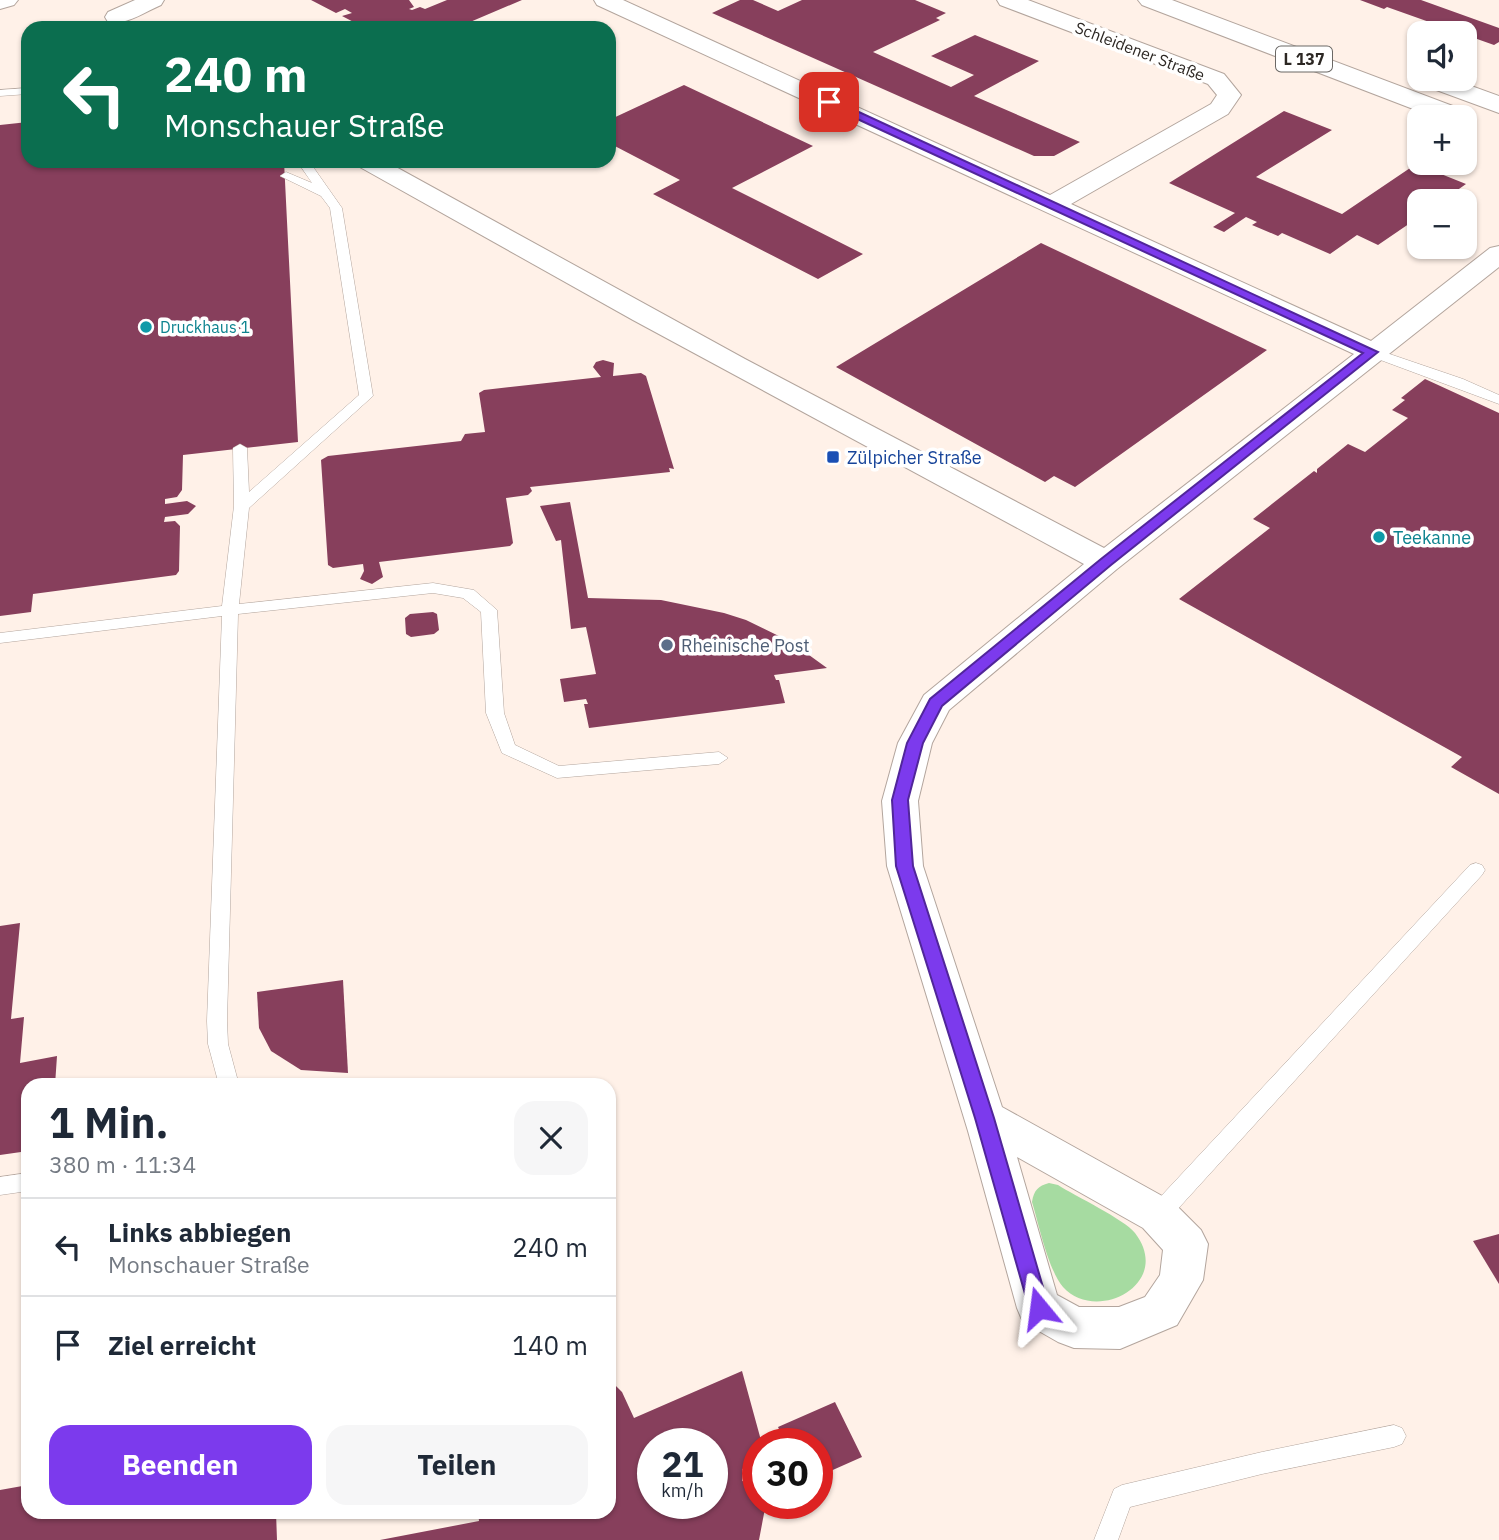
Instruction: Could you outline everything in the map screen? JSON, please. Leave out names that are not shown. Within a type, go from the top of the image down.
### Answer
[{"type":"main road","points":[[0,2],[6,0]]},
{"type":"main road","name":"L 137","points":[[1150,0],[1424,105]]},
{"type":"main road","points":[[1461,91],[1499,105]]},
{"type":"street","points":[[123,21],[116,17],[153,0]]},
{"type":"street","points":[[605,0],[1372,352]]},
{"type":"street","name":"Schleidener Straße","points":[[1008,0],[1216,79],[1228,95],[1220,108],[1053,204]]},
{"type":"street","points":[[379,168],[525,252],[1106,562]]},
{"type":"street","points":[[985,1118],[1158,1215],[1186,1244],[1181,1280],[1161,1311],[1120,1328],[1085,1328],[1074,1327],[1039,1308],[985,1118],[905,866],[900,800],[915,743],[936,703],[1106,562],[1499,254]]},
{"type":"lane","points":[[0,93],[21,92]]},
{"type":"lane","points":[[242,506],[366,396],[336,208],[308,168]]},
{"type":"lane","points":[[286,176],[326,194]]},
{"type":"lane","points":[[1372,352],[1458,382],[1499,400]]},
{"type":"lane","points":[[227,1078],[218,1044],[217,1021],[230,610],[242,506],[240,449]]},
{"type":"lane","points":[[0,638],[433,588],[468,594],[489,610],[495,713],[508,750],[556,772],[719,758]]},
{"type":"lane","points":[[1158,1215],[1476,870]]},
{"type":"lane","points":[[0,1186],[21,1183]]},
{"type":"lane","points":[[1106,1540],[1122,1497],[1394,1436]]},
{"type":"green space","points":[[1049,1183],[1058,1185],[1110,1215],[1135,1233],[1144,1251],[1145,1268],[1138,1282],[1126,1293],[1111,1300],[1094,1301],[1077,1297],[1063,1287],[1048,1258],[1032,1202],[1037,1189]]},
{"type":"building","points":[[311,0],[409,0],[414,7],[409,9],[412,10],[420,7],[425,9],[447,0],[522,0],[472,21],[352,21],[342,16],[352,13],[345,9],[336,13]]},
{"type":"building","points":[[740,0],[753,0],[778,11],[802,0],[915,0],[946,13],[936,18],[940,20],[873,52],[951,87],[974,75],[931,56],[975,35],[1039,61],[974,96],[1080,142],[1054,156],[1034,156],[712,13]]},
{"type":"building","points":[[1360,0],[1421,0],[1499,28],[1499,42],[1494,45],[1477,39],[1477,21],[1426,21],[1387,7],[1384,9]]},
{"type":"building","points":[[684,85],[813,146],[732,188],[863,254],[818,279],[653,194],[680,180],[616,147],[616,117]]},
{"type":"building","points":[[1284,111],[1332,130],[1256,177],[1342,214],[1407,170],[1407,175],[1444,175],[1466,184],[1459,189],[1407,189],[1407,225],[1378,245],[1357,235],[1330,254],[1282,233],[1278,236],[1252,225],[1257,222],[1246,217],[1224,232],[1213,227],[1235,213],[1169,183]]},
{"type":"building","name":"Druckhaus 1","points":[[21,123],[21,168],[284,168],[298,442],[183,455],[182,490],[177,497],[165,499],[165,504],[187,501],[196,506],[188,514],[165,517],[164,522],[175,521],[180,526],[179,571],[176,575],[33,594],[31,612],[0,616],[0,125]]},
{"type":"building","points":[[1041,243],[1267,350],[1075,487],[1054,476],[1045,482],[836,367]]},
{"type":"building","points":[[603,360],[614,363],[613,376],[641,373],[646,376],[674,469],[669,468],[670,472],[530,487],[532,491],[528,495],[506,498],[513,543],[510,546],[379,562],[383,577],[372,584],[360,579],[364,571],[363,564],[333,568],[328,565],[321,460],[328,456],[461,441],[465,434],[485,432],[479,393],[484,390],[601,377],[593,367],[596,362]]},
{"type":"building","points":[[1425,379],[1499,413],[1499,794],[1451,767],[1462,757],[1179,599],[1270,528],[1253,519],[1314,471],[1317,473],[1317,469],[1348,444],[1365,452],[1408,418],[1392,410],[1405,400],[1401,398]]},
{"type":"building","points":[[570,502],[588,598],[661,600],[724,613],[746,620],[791,642],[827,668],[774,675],[776,680],[779,680],[785,703],[589,728],[584,704],[588,704],[586,699],[564,702],[560,679],[596,674],[586,627],[571,629],[561,540],[556,541],[540,506]]},
{"type":"building","points":[[410,614],[437,614],[439,630],[434,634],[411,637],[406,634],[405,618]]},
{"type":"building","points":[[20,923],[11,1019],[24,1017],[20,1063],[57,1056],[55,1078],[21,1078],[21,1152],[0,1155],[0,926]]},
{"type":"building","points":[[343,980],[348,1073],[301,1070],[271,1051],[259,1028],[257,992]]},
{"type":"building","points":[[1499,1234],[1499,1284],[1473,1241]]},
{"type":"building","points":[[742,1371],[758,1428],[742,1428],[742,1519],[763,1519],[759,1540],[380,1540],[479,1519],[616,1519],[616,1386],[622,1392],[634,1418]]},
{"type":"building","points":[[835,1402],[862,1457],[833,1470],[833,1428],[778,1427]]},
{"type":"building","points":[[21,1486],[21,1519],[276,1519],[277,1540],[0,1540],[0,1490]]},
{"type":"place","name":"Druckhaus 1","points":[[146,327]]},
{"type":"place","name":"Zülpicher Straße","points":[[833,457]]},
{"type":"place","name":"Teekanne","points":[[1379,537]]},
{"type":"place","name":"Rheinische Post","points":[[667,645]]},
{"type":"route","points":[[829,102],[1372,352],[1106,562],[936,703],[915,743],[900,800],[905,866],[985,1118],[1039,1308]]}]
